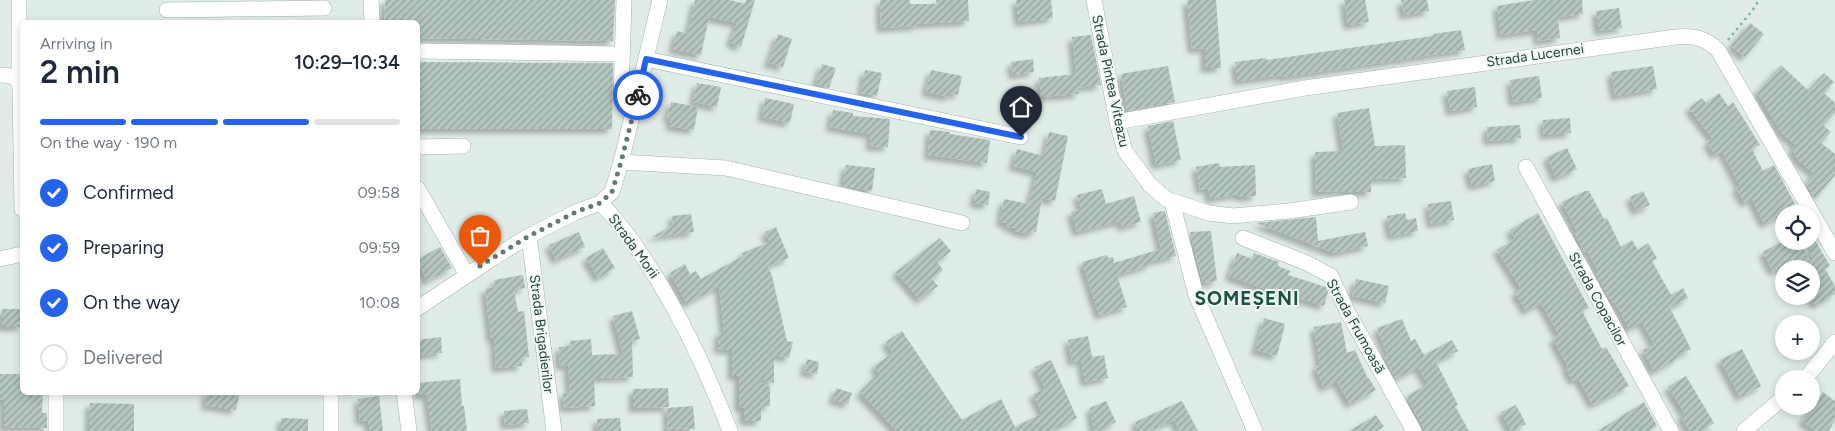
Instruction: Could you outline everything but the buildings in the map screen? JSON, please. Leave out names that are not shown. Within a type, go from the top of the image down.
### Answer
[{"type":"street","points":[[19,0],[9,77],[20,189]]},
{"type":"street","points":[[371,0],[372,20]]},
{"type":"street","points":[[621,97],[624,0]]},
{"type":"street","name":"Strada Morii","points":[[660,0],[621,162],[612,192],[600,203],[616,218],[661,285],[687,332],[711,383],[730,431]]},
{"type":"street","name":"Strada Pintea Viteazu","points":[[1094,0],[1117,122],[1125,151],[1150,185],[1166,199],[1209,213],[1233,216],[1289,211],[1351,202]]},
{"type":"street","points":[[166,11],[324,8]]},
{"type":"street","name":"Strada Lucernei","points":[[1117,122],[1305,88],[1689,35],[1700,37],[1710,42],[1718,50],[1835,253]]},
{"type":"street","points":[[420,51],[622,54]]},
{"type":"street","points":[[646,59],[1021,137]]},
{"type":"street","points":[[420,147],[463,146]]},
{"type":"street","points":[[621,162],[726,168],[962,223]]},
{"type":"street","name":"Strada Copacilor","points":[[1526,167],[1671,431]]},
{"type":"street","points":[[420,192],[467,275]]},
{"type":"street","points":[[1172,202],[1196,295],[1255,431]]},
{"type":"street","points":[[420,307],[529,236],[576,212],[600,203]]},
{"type":"street","name":"Strada Brigadierilor","points":[[529,236],[554,431]]},
{"type":"street","name":"Strada Frumoasă","points":[[1243,238],[1307,264],[1331,276],[1347,311],[1414,431]]},
{"type":"street","points":[[0,260],[20,255]]},
{"type":"street","points":[[1812,370],[1835,342]]},
{"type":"street","points":[[56,395],[56,431]]},
{"type":"street","points":[[331,395],[331,431]]},
{"type":"street","points":[[404,395],[408,431]]},
{"type":"street","points":[[1744,431],[1775,405]]},
{"type":"path","points":[[1718,50],[1735,33],[1759,0]]},
{"type":"way so far","points":[[480,266],[529,236],[576,212],[600,203],[612,192],[638,95]]},
{"type":"district","name":"SOMEȘENI","points":[[1247,298]]},
{"type":"route","points":[[638,95],[646,59],[1021,137]]}]
